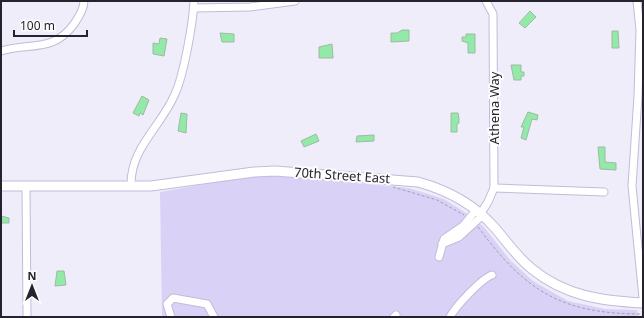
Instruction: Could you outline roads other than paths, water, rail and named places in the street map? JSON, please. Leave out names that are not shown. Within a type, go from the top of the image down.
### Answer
[{"type":"main road","name":"70th Street East","points":[[1,186],[131,186],[170,184],[254,172],[296,171],[418,182],[447,193],[480,212],[524,263],[559,287],[596,299],[643,302]]},
{"type":"street","points":[[1,51],[9,48],[44,46],[57,41],[68,32],[78,18],[84,1]]},
{"type":"street","points":[[131,186],[132,165],[175,94],[181,76],[194,4],[250,7],[295,1]]},
{"type":"street","name":"Athena Way","points":[[439,257],[444,239],[480,212],[488,202],[494,188],[493,14],[486,1]]},
{"type":"street","points":[[637,1],[640,30],[640,96],[632,186],[640,239],[643,298]]},
{"type":"street","points":[[26,186],[27,317]]},
{"type":"street","points":[[494,188],[604,192]]},
{"type":"street","points":[[450,317],[456,306],[482,282],[492,275]]},
{"type":"street","points":[[171,317],[167,304],[173,298],[207,304],[214,317]]}]
